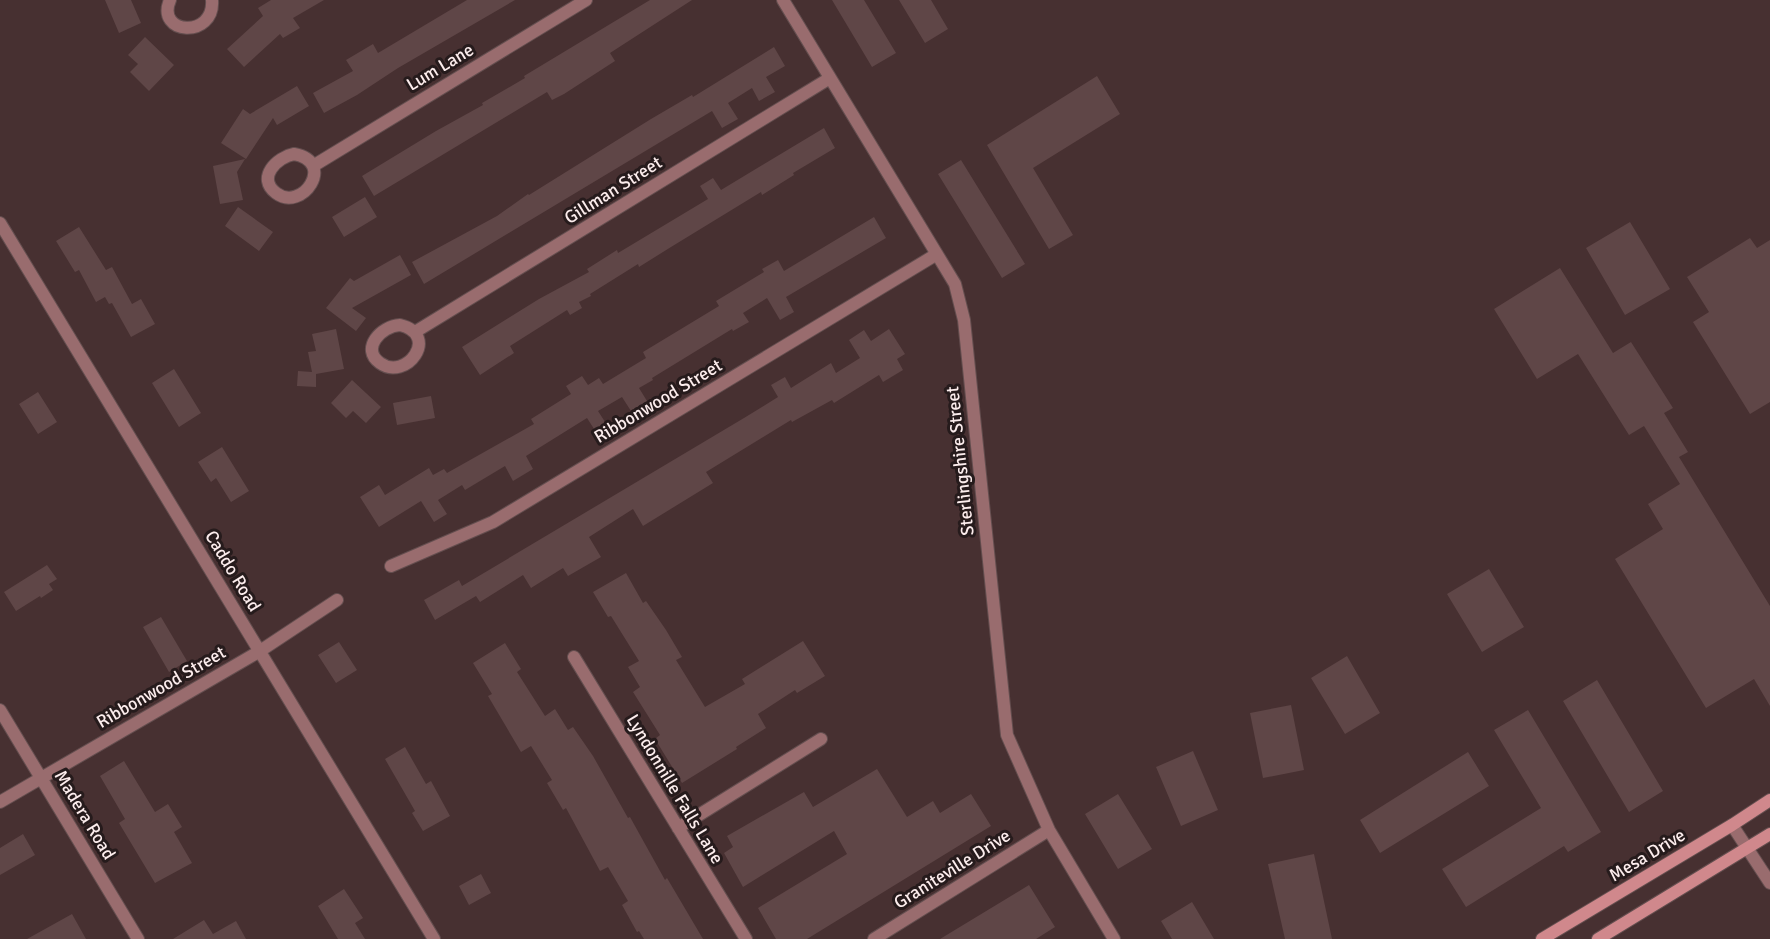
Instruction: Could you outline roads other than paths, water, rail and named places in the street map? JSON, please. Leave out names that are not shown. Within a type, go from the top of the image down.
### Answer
[{"type":"main road","name":"Mesa Drive","points":[[1542,939],[1770,800]]},
{"type":"main road","points":[[1598,939],[1770,834]]},
{"type":"street","points":[[170,0],[168,14],[171,21],[186,28],[203,23],[212,9],[212,0]]},
{"type":"street","name":"Lum Lane","points":[[313,166],[586,0]]},
{"type":"street","name":"Sterlingshire Street","points":[[783,0],[955,284],[964,320],[1007,735],[1049,830],[1114,939]]},
{"type":"street","name":"Gillman Street","points":[[415,332],[830,78]]},
{"type":"street","name":"Caddo Road","points":[[0,223],[434,939]]},
{"type":"street","name":"Ribbonwood Street","points":[[391,566],[466,536],[493,522],[937,254]]},
{"type":"street","name":"Ribbonwood Street","points":[[0,802],[260,651],[337,600]]},
{"type":"street","name":"Lyndonnille Falls Lane","points":[[574,657],[746,939]]},
{"type":"street","name":"Madera Road","points":[[0,710],[138,939]]},
{"type":"street","points":[[678,828],[821,739]]},
{"type":"street","points":[[1732,825],[1770,883]]},
{"type":"street","name":"Graniteville Drive","points":[[874,939],[1049,830]]}]
